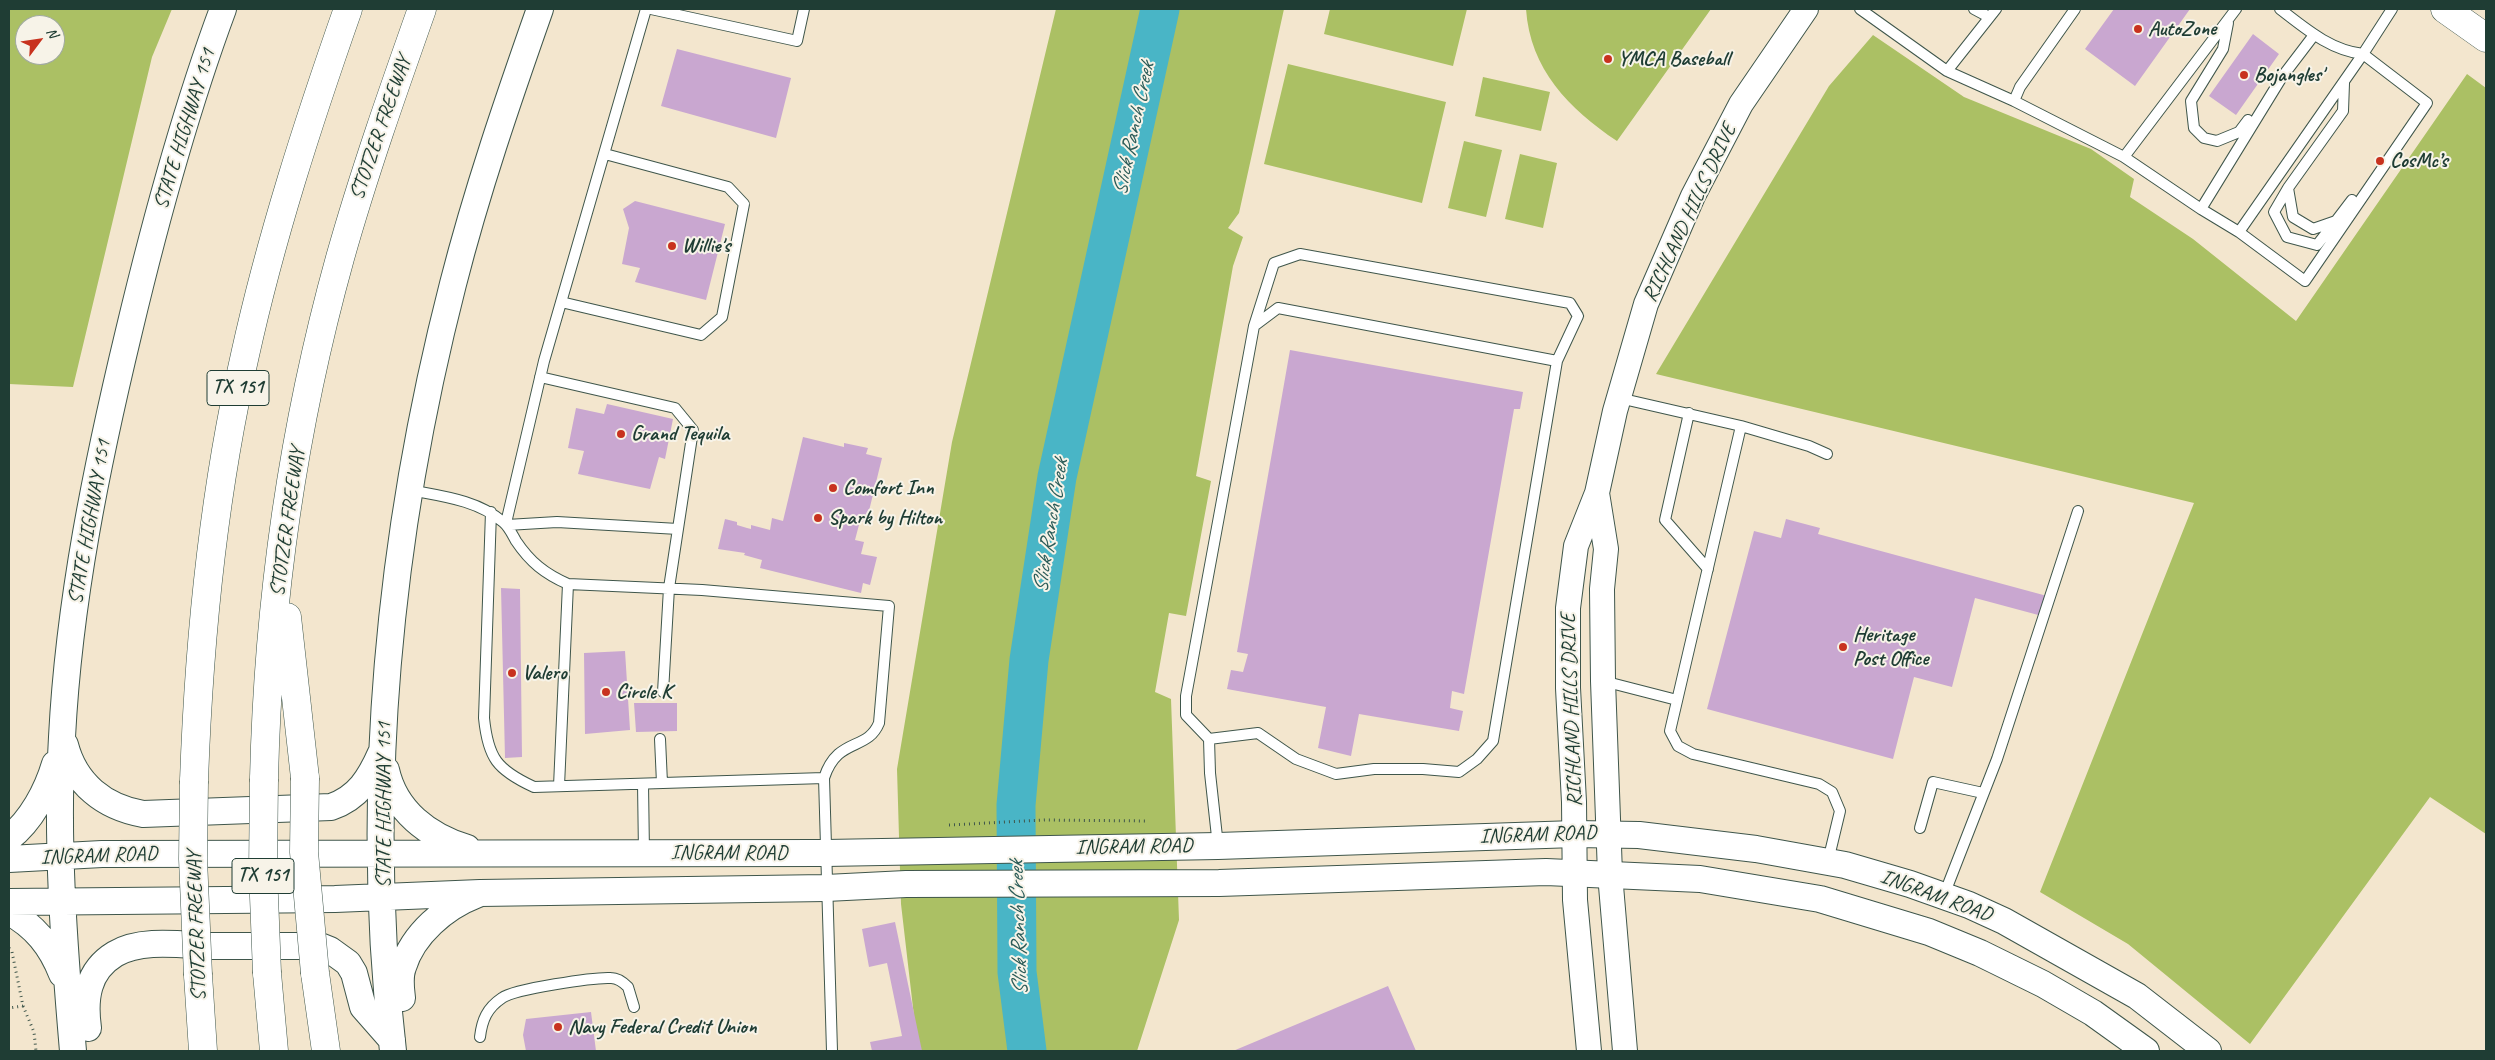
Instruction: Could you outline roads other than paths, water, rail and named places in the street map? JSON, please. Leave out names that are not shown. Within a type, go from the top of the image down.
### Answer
[{"type":"main road","name":"STATE HIGHWAY 151","points":[[73,1051],[61,903],[60,856],[62,734],[77,593],[105,433],[149,246],[170,172],[224,9]]},
{"type":"main road","name":"STOTZER FREEWAY","points":[[203,1051],[194,869],[194,781],[197,702],[207,587],[217,509],[236,395],[253,319],[282,207],[348,9]]},
{"type":"main road","name":"STOTZER FREEWAY","points":[[274,1051],[267,973],[263,880],[264,779],[266,715],[280,560],[299,437],[330,295],[365,175],[422,9]]},
{"type":"main road","name":"STATE HIGHWAY 151","points":[[392,1045],[383,897],[382,750],[389,644],[410,490],[436,355],[454,281],[488,161],[540,9]]},
{"type":"main road","points":[[2445,9],[2486,38]]},
{"type":"main road","points":[[280,560],[305,778],[305,860],[315,973],[326,1051]]},
{"type":"main road","points":[[62,734],[73,769],[92,792],[128,811],[143,814],[331,807],[346,801],[360,790],[374,769],[382,750]]},
{"type":"main road","points":[[9,838],[26,821],[44,791],[53,768],[62,734]]},
{"type":"main road","points":[[382,750],[392,787],[414,820],[441,839],[489,854]]},
{"type":"main road","name":"INGRAM ROAD","points":[[9,859],[102,854],[826,853],[1218,846],[1609,833],[1756,849],[1828,862],[1892,879],[1943,896],[2004,921],[2085,965],[2137,996],[2208,1051]]},
{"type":"main road","points":[[1218,846],[1218,883]]},
{"type":"main road","name":"INGRAM ROAD","points":[[9,902],[61,903],[383,897],[480,893],[826,888],[906,884],[1218,883],[1574,872],[1700,878],[1820,899],[1929,932],[2043,984],[2093,1013],[2146,1051]]},
{"type":"main road","points":[[73,1051],[88,1033],[87,990],[97,971],[104,963],[121,951],[152,945],[320,946],[330,950],[348,963],[354,973],[362,1007],[392,1045],[406,1026],[401,977],[403,966],[431,925],[443,914],[480,893]]},
{"type":"main road","points":[[1929,932],[1943,896]]},
{"type":"main road","points":[[9,912],[35,929],[43,938],[58,964],[67,998],[73,1051]]},
{"type":"street","name":"RICHLAND HILLS DRIVE","points":[[1589,1051],[1574,872],[1575,834],[1568,688],[1568,608],[1576,546],[1597,493],[1619,398],[1646,304],[1693,196],[1741,104],[1806,9]]},
{"type":"street","name":"RICHLAND HILLS DRIVE","points":[[1597,493],[1606,549],[1602,589],[1603,681],[1610,874],[1625,1051]]},
{"type":"lane","points":[[506,524],[540,377],[646,9]]},
{"type":"lane","points":[[657,9],[797,41],[804,9]]},
{"type":"lane","points":[[1860,9],[1947,71],[2014,101],[2124,157],[2239,232],[2305,281],[2412,122]]},
{"type":"lane","points":[[1974,9],[1989,18]]},
{"type":"lane","points":[[1947,71],[1996,9]]},
{"type":"lane","points":[[2014,101],[2020,87],[2075,9]]},
{"type":"lane","points":[[2124,157],[2236,9]]},
{"type":"lane","points":[[2280,9],[2314,35],[2345,52],[2363,54],[2427,103],[2317,245],[2287,237],[2274,212],[2288,188],[2343,111],[2344,82]]},
{"type":"lane","points":[[2239,232],[2344,82],[2392,9]]},
{"type":"lane","points":[[2228,20],[2223,49],[2192,101],[2194,128],[2204,138],[2217,141],[2239,132],[2314,35]]},
{"type":"lane","points":[[2201,209],[2282,77]]},
{"type":"lane","points":[[561,302],[701,335],[722,317],[744,204],[728,187],[605,154]]},
{"type":"lane","points":[[2288,188],[2293,217],[2313,229],[2336,221]]},
{"type":"lane","points":[[1209,739],[1258,733],[1296,758],[1336,774],[1374,769],[1423,769],[1460,772],[1477,759],[1493,741],[1557,361],[1578,316],[1570,303],[1300,254],[1274,263],[1254,326],[1186,696],[1186,715],[1209,739],[1210,773],[1218,846]]},
{"type":"lane","points":[[1254,326],[1278,308],[1557,361]]},
{"type":"lane","points":[[540,377],[675,408],[692,430],[669,588],[663,692]]},
{"type":"lane","points":[[1619,398],[1740,426],[1809,446],[1827,454]]},
{"type":"lane","points":[[1689,413],[1665,520],[1708,569]]},
{"type":"lane","points":[[1740,426],[1670,731],[1678,746],[1693,754],[1820,784],[1832,792],[1840,811],[1828,862]]},
{"type":"lane","points":[[410,490],[446,497],[491,512],[506,524],[527,556],[538,568],[551,577],[568,584],[669,588],[889,606],[879,723],[871,735],[838,752],[824,778],[832,1051]]},
{"type":"lane","points":[[1943,896],[2016,704],[2078,511]]},
{"type":"lane","points":[[491,512],[484,718],[487,745],[499,765],[518,780],[534,787],[824,778]]},
{"type":"lane","points":[[506,524],[557,522],[678,529]]},
{"type":"lane","points":[[559,786],[568,584]]},
{"type":"lane","points":[[1603,681],[1677,700]]},
{"type":"lane","points":[[660,739],[662,783]]},
{"type":"lane","points":[[1920,828],[1933,782],[1983,793]]},
{"type":"lane","points":[[643,784],[644,854]]},
{"type":"lane","points":[[480,1037],[482,1022],[488,1010],[502,997],[527,989],[613,978],[628,986],[634,1007]]},
{"type":"waterway","name":"Slick Ranch Creek","points":[[1027,1051],[1017,972],[1016,805],[1029,660],[1057,477],[1160,9]]},
{"type":"place","name":"AutoZone","points":[[2138,29]]},
{"type":"place","name":"YMCA Baseball","points":[[1608,59]]},
{"type":"place","name":"Bojangles'","points":[[2244,75]]},
{"type":"place","name":"CosMc’s","points":[[2380,161]]},
{"type":"place","name":"Willie's","points":[[672,246]]},
{"type":"place","name":"Grand Tequila","points":[[621,434]]},
{"type":"place","name":"Comfort Inn","points":[[833,488]]},
{"type":"place","name":"Spark by Hilton","points":[[818,518]]},
{"type":"place","name":"Heritage Post Office","points":[[1843,647]]},
{"type":"place","name":"Valero","points":[[512,673]]},
{"type":"place","name":"Circle K","points":[[606,692]]},
{"type":"place","name":"Navy Federal Credit Union","points":[[558,1027]]}]
